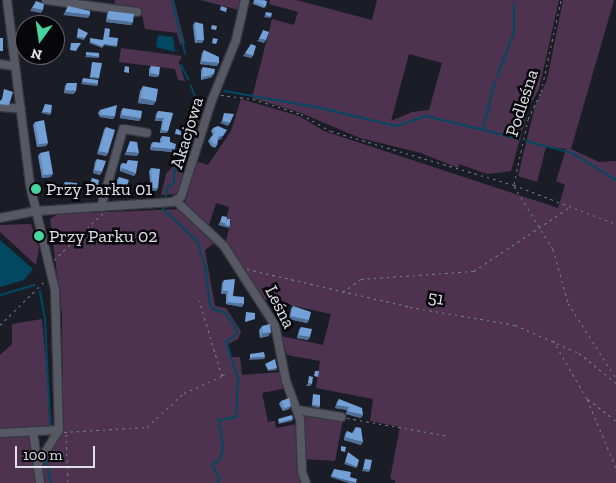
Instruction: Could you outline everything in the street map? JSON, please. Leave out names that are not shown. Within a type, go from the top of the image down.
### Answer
[{"type":"street","points":[[7,0],[20,109],[37,211],[52,267],[62,431],[38,464]]},
{"type":"street","points":[[46,0],[137,12]]},
{"type":"street","name":"Akacjowa","points":[[176,201],[185,190],[214,93],[231,52],[245,0]]},
{"type":"street","points":[[0,64],[15,66]]},
{"type":"street","points":[[0,107],[20,109]]},
{"type":"street","points":[[104,206],[123,129],[147,133]]},
{"type":"street","points":[[0,218],[37,211],[176,201]]},
{"type":"street","name":"Leśna","points":[[176,201],[216,238],[239,266],[278,334],[286,381],[298,410],[302,472],[306,483]]},
{"type":"street","points":[[298,410],[341,417]]},
{"type":"street","points":[[33,431],[40,483]]},
{"type":"street","points":[[0,432],[62,431]]},
{"type":"path","name":"Podleśna","points":[[514,185],[528,119],[541,92],[561,0]]},
{"type":"path","points":[[214,93],[253,99],[293,111],[331,131],[514,185],[616,224]]},
{"type":"path","points":[[514,185],[552,250],[568,303],[616,378]]},
{"type":"path","points":[[0,325],[106,211],[104,206]]},
{"type":"path","points":[[342,292],[361,279],[474,271],[570,207]]},
{"type":"path","name":"51","points":[[239,266],[342,292],[515,325],[579,353],[616,383]]},
{"type":"path","points":[[199,300],[222,376]]},
{"type":"path","points":[[553,340],[587,399],[616,468]]},
{"type":"path","points":[[68,483],[62,431],[147,427],[184,393],[228,374]]},
{"type":"path","points":[[587,399],[616,420]]},
{"type":"path","points":[[341,417],[449,436]]},
{"type":"shaded area","points":[[115,0],[174,0],[185,44],[180,44],[177,33],[145,29],[141,10],[114,7]]},
{"type":"shaded area","points":[[200,0],[241,0],[239,10]]},
{"type":"shaded area","points":[[270,0],[296,0],[372,20],[377,0],[559,0],[539,89],[529,107],[511,171],[487,174],[459,164],[458,168],[421,153],[360,138],[301,113],[252,98],[272,19],[294,25],[298,12],[269,4]],"holes":[[[409,54],[442,63],[429,110],[412,112],[391,121]]]},
{"type":"shaded area","points":[[563,0],[614,0],[571,149],[599,162],[616,161],[616,483],[395,483],[395,480],[390,479],[400,427],[370,421],[373,399],[316,388],[320,361],[287,355],[281,336],[323,345],[331,314],[262,299],[239,261],[225,245],[231,221],[226,220],[229,207],[216,203],[208,228],[185,205],[196,161],[208,165],[231,131],[241,99],[299,116],[324,131],[558,208],[565,185],[556,181],[566,149],[546,147],[537,182],[518,176],[535,106],[547,80]]},
{"type":"shaded area","points":[[121,48],[182,56],[179,62],[185,81],[178,80],[175,69],[119,62]]},
{"type":"shaded area","points":[[188,115],[200,117],[181,186],[176,194],[161,195],[166,174],[181,157],[180,138],[184,140]]},
{"type":"shaded area","points":[[182,209],[217,241],[205,250],[215,306],[226,308],[241,331],[238,339],[228,344],[232,357],[240,357],[242,375],[283,372],[286,388],[262,393],[268,422],[275,421],[276,428],[297,424],[300,483],[43,483],[41,470],[63,428],[62,313],[50,219],[58,214]]},
{"type":"shaded area","points":[[31,224],[39,248],[36,265],[0,232],[0,225]]},
{"type":"shaded area","points":[[42,319],[52,428],[0,430],[0,355],[12,344],[12,324]]},
{"type":"shaded area","points":[[303,412],[343,419],[335,461],[305,459]]},
{"type":"shaded area","points":[[29,435],[36,483],[0,483],[0,436]]},
{"type":"water","points":[[158,35],[173,37],[175,52],[156,47]]},
{"type":"water","points":[[0,240],[33,269],[24,280],[0,287]]},
{"type":"building","points":[[36,1],[44,4],[43,10],[32,8]]},
{"type":"building","points":[[255,1],[267,1],[266,6]]},
{"type":"building","points":[[68,6],[90,11],[90,15],[65,12]]},
{"type":"building","points":[[221,6],[227,8],[226,12],[220,10]]},
{"type":"building","points":[[109,11],[134,14],[133,22],[108,19]]},
{"type":"building","points":[[266,12],[272,13],[271,17],[265,15]]},
{"type":"building","points":[[195,22],[203,24],[204,40],[197,40]]},
{"type":"building","points":[[212,25],[217,26],[216,30],[211,29]]},
{"type":"building","points":[[78,28],[88,33],[85,38],[77,37]]},
{"type":"building","points":[[105,28],[110,29],[109,37],[118,38],[117,46],[104,44],[103,47],[90,42],[90,38],[103,40]]},
{"type":"building","points":[[263,30],[269,32],[266,40],[259,39]]},
{"type":"building","points":[[0,38],[3,38],[3,51],[0,51]]},
{"type":"building","points":[[213,38],[218,39],[216,44],[212,43]]},
{"type":"building","points":[[71,43],[81,43],[76,51],[70,50]]},
{"type":"building","points":[[251,44],[256,46],[253,56],[245,53]]},
{"type":"building","points":[[204,50],[219,57],[219,63],[202,61]]},
{"type":"building","points":[[86,52],[99,53],[99,57],[86,55]]},
{"type":"building","points":[[92,62],[102,63],[99,78],[90,77]]},
{"type":"building","points":[[125,66],[129,67],[129,73],[124,72]]},
{"type":"building","points":[[151,66],[160,67],[159,75],[151,73]]},
{"type":"building","points":[[203,67],[215,69],[214,74],[203,77]]},
{"type":"building","points":[[83,78],[98,80],[98,84],[82,82]]},
{"type":"building","points":[[67,83],[77,83],[76,91],[66,90]]},
{"type":"building","points":[[143,86],[158,89],[156,101],[141,98]]},
{"type":"building","points":[[4,89],[13,92],[9,105],[0,104]]},
{"type":"building","points":[[45,104],[52,105],[51,113],[42,112]]},
{"type":"building","points":[[117,105],[115,116],[102,115],[100,110]]},
{"type":"building","points":[[123,108],[142,111],[141,118],[122,115]]},
{"type":"building","points":[[158,111],[173,113],[168,131],[162,130],[164,118],[157,118]]},
{"type":"building","points":[[224,113],[234,114],[230,123],[222,121]]},
{"type":"building","points":[[44,120],[48,143],[39,144],[35,122]]},
{"type":"building","points":[[218,126],[227,130],[223,136],[218,137],[217,145],[210,138],[215,133],[213,128]]},
{"type":"building","points":[[106,127],[115,130],[108,153],[99,151]]},
{"type":"building","points":[[176,129],[181,130],[181,135],[175,134]]},
{"type":"building","points":[[162,136],[170,137],[170,142],[176,144],[175,149],[152,147],[153,142],[162,143]]},
{"type":"building","points":[[130,141],[137,142],[139,153],[126,152]]},
{"type":"building","points":[[49,151],[53,174],[44,175],[40,153]]},
{"type":"building","points":[[97,159],[106,161],[102,172],[95,170]]},
{"type":"building","points":[[128,160],[138,161],[136,173],[122,168],[122,163],[127,164]]},
{"type":"building","points":[[151,168],[160,169],[158,188],[153,188]]},
{"type":"building","points":[[119,177],[129,180],[124,193],[118,190]]},
{"type":"building","points":[[92,178],[99,180],[97,193],[88,190]]},
{"type":"building","points":[[65,182],[77,183],[77,190],[65,191]]},
{"type":"building","points":[[222,216],[227,217],[226,224],[220,222]]},
{"type":"building","points":[[227,219],[230,219],[230,226],[225,225]]},
{"type":"building","points":[[235,279],[233,296],[244,297],[244,304],[228,302],[228,291],[223,291],[224,280]]},
{"type":"building","points":[[293,306],[311,312],[309,320],[291,316]]},
{"type":"building","points":[[246,312],[255,313],[255,319],[245,322]]},
{"type":"building","points":[[270,324],[271,332],[263,333],[262,326]]},
{"type":"building","points":[[301,327],[312,329],[310,337],[299,335]]},
{"type":"building","points":[[264,352],[265,357],[250,358],[250,354]]},
{"type":"building","points":[[275,359],[277,368],[268,370],[265,364]]},
{"type":"building","points":[[315,371],[319,371],[318,377],[314,376]]},
{"type":"building","points":[[309,376],[313,377],[312,384],[308,383]]},
{"type":"building","points":[[313,394],[320,395],[320,406],[312,405]]},
{"type":"building","points":[[289,398],[291,406],[285,408],[281,401]]},
{"type":"building","points":[[339,399],[362,408],[363,415],[348,411],[349,407],[337,405]]},
{"type":"building","points":[[292,415],[293,419],[279,423],[278,419]]},
{"type":"building","points":[[356,427],[361,428],[363,442],[346,437],[347,431],[353,434]]},
{"type":"building","points":[[341,446],[346,447],[345,452],[341,451]]},
{"type":"building","points":[[348,452],[359,460],[357,467],[345,462]]},
{"type":"building","points":[[365,459],[372,460],[370,470],[363,469]]},
{"type":"building","points":[[334,469],[351,472],[350,477],[357,479],[356,483],[331,476]]},
{"type":"waterway","points":[[172,0],[185,53]]},
{"type":"waterway","points":[[497,77],[514,32],[514,4]]},
{"type":"waterway","points":[[181,65],[188,79]]},
{"type":"waterway","points":[[483,130],[495,81]]},
{"type":"waterway","points":[[191,86],[196,99]]},
{"type":"waterway","points":[[224,91],[321,108],[396,126],[426,116],[520,139]]},
{"type":"waterway","points":[[166,196],[168,186],[174,183],[174,171],[185,160],[188,149],[186,132],[189,116]]},
{"type":"waterway","points":[[526,141],[572,153],[616,180]]},
{"type":"waterway","points":[[163,209],[197,241],[205,265],[210,304],[213,309],[225,313],[236,327],[237,334],[226,342],[238,380],[236,417],[219,420],[223,447],[220,459],[212,465],[220,479],[217,483]]},
{"type":"waterway","points":[[0,295],[35,285]]},
{"type":"waterway","points":[[40,291],[45,319],[50,427]]},
{"type":"waterway","points":[[46,446],[50,435]]},
{"type":"waterway","points":[[46,456],[51,483]]},
{"type":"place","name":"Przy Parku 01","points":[[36,189]]},
{"type":"place","name":"Przy Parku 02","points":[[39,236]]}]
